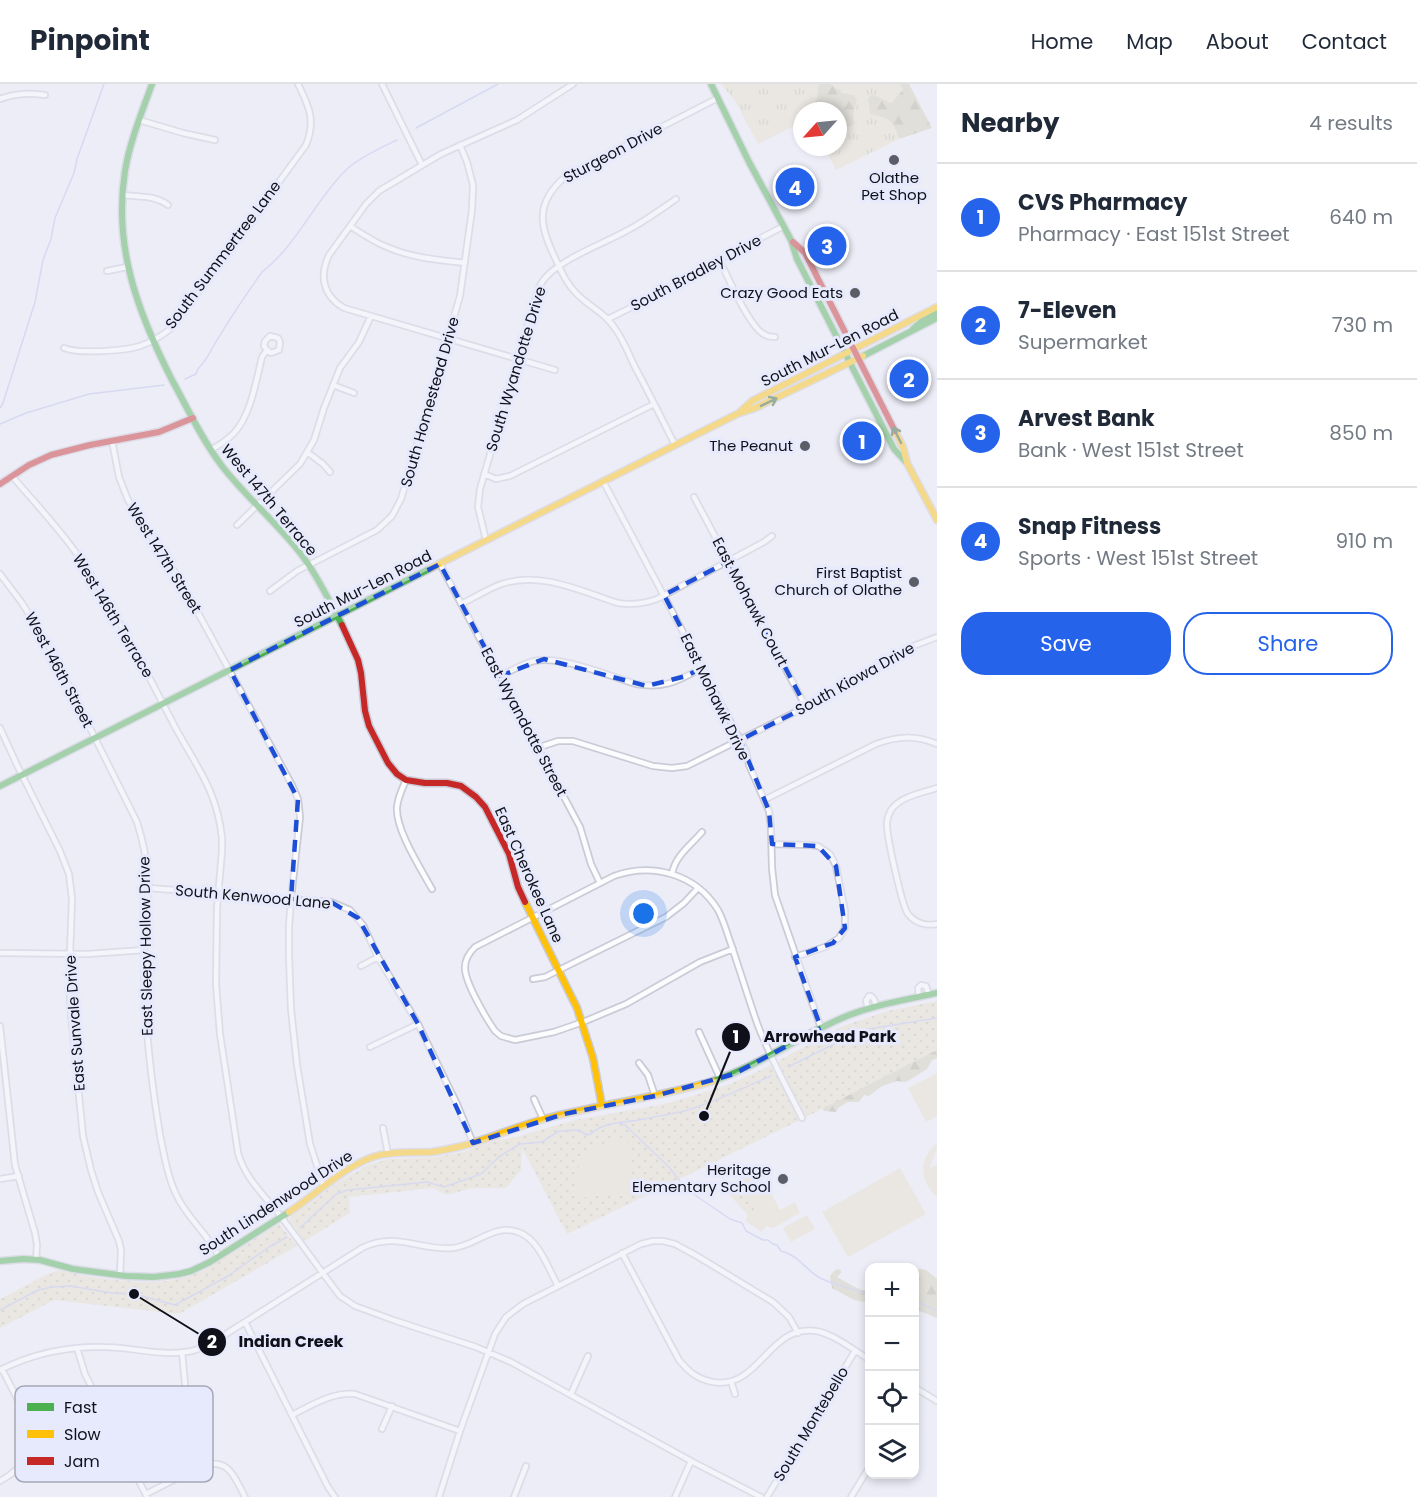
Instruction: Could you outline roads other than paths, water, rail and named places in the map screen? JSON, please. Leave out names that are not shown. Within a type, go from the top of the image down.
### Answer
[{"type":"street","name":"West 147th Terrace","points":[[152,84],[127,162],[123,195],[122,233],[127,267],[136,302],[193,418],[212,450],[223,467],[309,565],[337,616]]},
{"type":"street","name":"South Summertree Lane","points":[[64,348],[84,351],[138,346],[153,340],[178,321],[306,145],[310,132],[311,115],[298,84]]},
{"type":"street","points":[[382,84],[422,165]]},
{"type":"street","points":[[555,370],[340,305],[329,294],[323,272],[329,255],[366,204],[379,191],[460,145],[517,120],[573,84]]},
{"type":"street","points":[[711,84],[791,240],[797,259],[849,362],[894,449],[907,463]]},
{"type":"street","points":[[0,99],[25,93],[45,95]]},
{"type":"street","name":"Sturgeon Drive","points":[[675,445],[622,339],[608,319],[578,295],[566,280],[545,237],[542,219],[546,202],[557,184],[574,172],[718,98]]},
{"type":"street","points":[[140,120],[215,140]]},
{"type":"street","name":"South Homestead Drive","points":[[270,591],[297,571],[377,530],[397,509],[460,296],[472,210],[473,185],[471,173],[460,145]]},
{"type":"street","points":[[123,195],[154,198],[168,205]]},
{"type":"street","name":"South Wyandotte Drive","points":[[486,540],[478,507],[480,489],[541,283],[559,266],[645,220],[676,199]]},
{"type":"street","points":[[350,226],[372,240],[398,252],[429,259],[465,263]]},
{"type":"street","name":"South Bradley Drive","points":[[608,319],[680,283],[719,259],[784,226]]},
{"type":"street","points":[[791,240],[805,253],[903,447],[907,463],[937,520]]},
{"type":"street","points":[[719,259],[753,324],[768,337],[775,337]]},
{"type":"street","points":[[107,271],[127,267]]},
{"type":"street","name":"South Mur-Len Road","points":[[737,414],[752,401],[937,307]]},
{"type":"street","points":[[911,332],[922,321],[937,313]]},
{"type":"street","points":[[237,525],[300,464],[314,440],[340,368],[358,342],[371,316]]},
{"type":"street","name":"South Mur-Len Road","points":[[0,786],[737,414],[755,408],[858,359],[937,318]]},
{"type":"street","points":[[212,450],[226,440],[241,424],[247,412],[262,357],[267,350]]},
{"type":"street","points":[[333,385],[354,393]]},
{"type":"street","points":[[484,474],[496,479],[510,476],[654,404]]},
{"type":"street","points":[[0,484],[29,465],[51,455],[69,449],[159,432],[193,418]]},
{"type":"street","name":"West 147th Street","points":[[112,441],[119,477],[128,500],[173,569],[230,670],[298,799],[300,817],[291,898],[289,975],[294,1047],[310,1144],[324,1187]]},
{"type":"street","points":[[307,452],[324,464],[330,472]]},
{"type":"street","name":"West 146th Terrace","points":[[12,476],[66,539],[92,577],[137,653],[206,781],[218,810],[222,851],[216,943],[218,1017],[238,1153],[248,1176],[340,1296],[355,1306],[511,1362],[761,1497]]},
{"type":"street","name":"East Mohawk Drive","points":[[603,481],[746,751],[749,765],[771,820],[775,895],[821,1028]]},
{"type":"street","name":"East Mohawk Court","points":[[694,497],[806,707]]},
{"type":"street","points":[[930,506],[937,503]]},
{"type":"street","points":[[461,604],[500,585],[524,579],[549,581],[626,604],[643,604],[729,561],[772,536]]},
{"type":"street","name":"East Wyandotte Street","points":[[440,564],[580,827],[591,864],[600,883]]},
{"type":"street","name":"West 146th Street","points":[[0,574],[36,624],[95,738]]},
{"type":"street","points":[[337,616],[358,660],[365,711],[373,735],[387,763],[406,780],[400,791],[397,807],[398,821],[432,889]]},
{"type":"street","name":"South Kiowa Drive","points":[[537,748],[558,741],[573,741],[653,766],[672,768],[693,763],[850,685],[908,648],[937,637]]},
{"type":"street","points":[[500,676],[532,661],[552,659],[647,686],[672,683],[702,668]]},
{"type":"street","name":"East Sunvale Drive","points":[[0,728],[69,874],[72,898],[70,1005],[83,1136],[98,1192],[119,1241],[120,1275]]},
{"type":"street","name":"East Sleepy Hollow Drive","points":[[95,738],[136,822],[146,859],[148,888],[144,950],[145,992],[152,1083],[169,1174],[174,1192],[181,1204],[219,1256]]},
{"type":"street","points":[[764,800],[888,740],[924,738],[937,744]]},
{"type":"street","name":"East Cherokee Lane","points":[[406,780],[456,784],[476,796],[485,807],[509,854],[518,887],[583,1022],[594,1058],[602,1106]]},
{"type":"street","points":[[937,788],[901,801],[890,811],[887,824],[906,912],[917,922],[937,924]]},
{"type":"street","points":[[672,874],[679,856],[702,832]]},
{"type":"street","points":[[772,844],[810,844],[830,854],[836,866],[846,911],[845,928],[839,938],[825,947],[795,957]]},
{"type":"street","points":[[733,949],[700,962],[626,1004],[583,1022],[538,1036],[515,1040],[501,1036],[495,1031],[467,980],[465,968],[470,952],[475,947],[600,883],[620,874],[635,871],[651,870],[672,874],[698,888],[717,908],[722,917],[733,949],[758,1024],[802,1119]]},
{"type":"street","name":"South Kenwood Lane","points":[[148,888],[331,902],[350,910],[356,916],[363,925],[378,957]]},
{"type":"street","points":[[533,979],[545,977],[666,917],[698,888]]},
{"type":"street","points":[[0,953],[88,954],[144,950]]},
{"type":"street","points":[[360,966],[378,957],[418,1024],[457,1104],[473,1143]]},
{"type":"street","name":"South Lindenwood Drive","points":[[920,996],[918,988],[921,985],[926,986],[929,995]]},
{"type":"street","name":"South Lindenwood Drive","points":[[0,1261],[24,1259],[47,1261],[72,1269],[120,1275],[181,1274],[196,1269],[219,1256],[365,1161],[388,1154],[433,1152],[459,1147],[577,1110],[686,1089],[734,1074],[772,1056],[821,1028],[868,1008],[937,993]]},
{"type":"street","name":"South Lindenwood Drive","points":[[868,1008],[866,998],[869,996],[873,997],[876,1006]]},
{"type":"street","points":[[370,1047],[418,1024]]},
{"type":"street","points":[[0,1026],[12,1143],[18,1176],[35,1233],[36,1260]]},
{"type":"street","points":[[699,1032],[720,1078]]},
{"type":"street","points":[[639,1063],[648,1075],[655,1096]]},
{"type":"street","points":[[534,1099],[543,1119]]},
{"type":"street","points":[[384,1128],[388,1154]]},
{"type":"street","points":[[0,1179],[18,1176]]},
{"type":"street","points":[[15,1396],[1,1370],[32,1357],[77,1348],[103,1347],[174,1353],[192,1351],[207,1345],[362,1248],[380,1241],[447,1249],[471,1243],[495,1231],[518,1232],[538,1248],[558,1286]]},
{"type":"street","points":[[439,1497],[488,1352],[500,1325],[510,1313],[523,1304],[641,1244],[663,1241],[675,1244],[773,1302],[789,1317],[798,1333]]},
{"type":"street","points":[[622,1253],[674,1351],[689,1372],[700,1378],[715,1382],[738,1379],[751,1371],[780,1341],[803,1331],[816,1331],[828,1335],[865,1357]]},
{"type":"street","points":[[244,1322],[335,1497]]},
{"type":"street","points":[[77,1348],[91,1386]]},
{"type":"street","name":"South Montebello","points":[[767,1497],[855,1351]]},
{"type":"street","points":[[182,1352],[185,1384]]},
{"type":"street","points":[[571,1394],[588,1356]]},
{"type":"street","points":[[731,1381],[735,1394]]},
{"type":"street","points":[[919,1390],[937,1401]]},
{"type":"street","points":[[292,1415],[324,1400],[347,1393],[392,1406],[460,1431]]},
{"type":"street","points":[[382,1429],[392,1406]]},
{"type":"street","points":[[675,1497],[691,1461]]},
{"type":"street","points":[[213,1463],[229,1469],[245,1497]]},
{"type":"street","points":[[514,1497],[526,1466]]},
{"type":"street","points":[[0,1481],[15,1470]]},
{"type":"street","points":[[851,1497],[865,1475]]},
{"type":"street","points":[[146,1495],[171,1482]]},
{"type":"waterway","points":[[0,408],[35,302],[43,260],[51,239],[55,218],[74,173],[104,84]]},
{"type":"waterway","points":[[416,128],[498,84]]},
{"type":"waterway","points":[[185,379],[196,374],[262,272],[285,249],[334,183],[356,162],[397,140]]},
{"type":"waterway","points":[[0,424],[26,413],[89,394],[164,385]]},
{"type":"waterway","points":[[788,1067],[862,1030],[937,1018]]},
{"type":"waterway","points":[[300,1228],[336,1194],[348,1190],[427,1182],[444,1187],[481,1174],[500,1156],[520,1144],[542,1142],[559,1131],[579,1130],[587,1135],[609,1125],[685,1111],[771,1076]]},
{"type":"waterway","points":[[620,1123],[625,1125],[669,1167],[686,1189],[730,1219],[742,1223],[746,1231],[777,1245],[781,1251],[797,1259],[820,1278],[865,1294]]},
{"type":"waterway","points":[[0,1310],[38,1290],[70,1286],[134,1294],[175,1305],[228,1276],[287,1237]]},
{"type":"waterway","points":[[919,1302],[937,1311]]},
{"type":"place","name":"Olathe Pet Shop","points":[[894,160]]},
{"type":"place","name":"Snap Fitness","points":[[795,187]]},
{"type":"place","name":"Arvest Bank","points":[[827,246]]},
{"type":"place","name":"Crazy Good Eats","points":[[855,293]]},
{"type":"place","name":"7-Eleven","points":[[909,379]]},
{"type":"place","name":"CVS Pharmacy","points":[[862,441]]},
{"type":"place","name":"The Peanut","points":[[805,446]]},
{"type":"place","name":"First Baptist Church of Olathe","points":[[914,582]]},
{"type":"place","name":"Arrowhead Park","points":[[704,1116]]},
{"type":"place","name":"Heritage Elementary School","points":[[783,1179]]},
{"type":"place","name":"Indian Creek","points":[[134,1294]]}]
